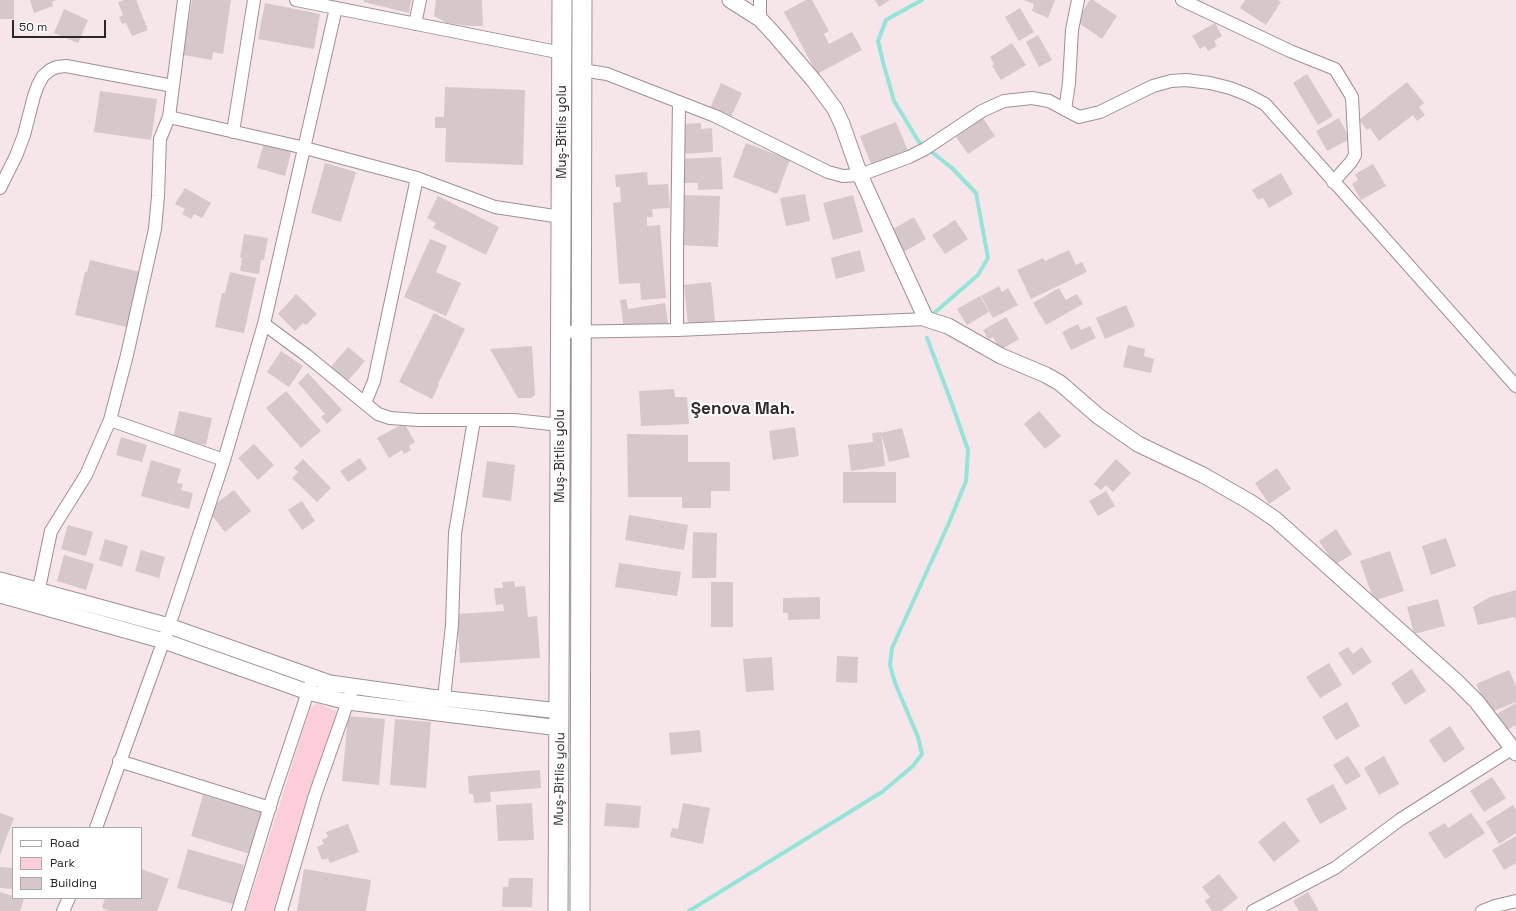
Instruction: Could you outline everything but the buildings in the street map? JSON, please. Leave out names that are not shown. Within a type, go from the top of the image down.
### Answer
[{"type":"highway","name":"Muş-Bitlis yolu","points":[[558,911],[562,0]]},
{"type":"highway","name":"Muş-Bitlis yolu","points":[[580,911],[582,0]]},
{"type":"highway","points":[[560,455],[581,455]]},
{"type":"highway","points":[[560,507],[581,505]]},
{"type":"street","points":[[36,605],[38,589],[51,531],[86,475],[110,420],[128,355],[155,229],[160,139],[169,117],[184,0]]},
{"type":"street","points":[[233,132],[254,0]]},
{"type":"street","points":[[296,0],[562,53]]},
{"type":"street","points":[[415,24],[420,0]]},
{"type":"street","points":[[730,0],[760,19],[815,82],[835,109],[842,124],[860,175],[926,319]]},
{"type":"street","points":[[760,0],[760,19]]},
{"type":"street","points":[[1065,110],[1069,83],[1072,30],[1078,0]]},
{"type":"street","points":[[1182,0],[1290,51],[1335,69],[1352,97],[1355,155],[1351,162],[1333,182]]},
{"type":"street","points":[[96,827],[169,626],[224,460],[264,324],[336,8]]},
{"type":"street","points":[[0,188],[16,156],[38,85],[43,76],[50,70],[57,67],[66,66],[173,86]]},
{"type":"street","points":[[582,70],[608,74],[715,116],[828,172],[843,176],[860,175],[909,157],[925,149],[982,110],[1004,101],[1032,98],[1049,101],[1079,117],[1100,112],[1153,86],[1171,81],[1186,80],[1210,83],[1230,88],[1265,104],[1516,386]]},
{"type":"street","points":[[677,330],[679,102]]},
{"type":"street","points":[[169,117],[305,148],[417,178],[495,207],[561,217]]},
{"type":"street","points":[[364,403],[374,381],[417,178]]},
{"type":"street","points":[[560,332],[677,330],[926,319],[948,326],[1001,356],[1060,383],[1118,431],[1138,444],[1203,475],[1250,502],[1275,519],[1456,681],[1477,702],[1514,750],[1401,819],[1335,868],[1253,911]]},
{"type":"street","points":[[264,324],[306,355],[378,414],[390,418],[418,420],[514,420],[560,425]]},
{"type":"street","points":[[110,420],[224,460]]},
{"type":"street","points":[[444,698],[452,624],[455,533],[474,420]]},
{"type":"street","points":[[0,580],[38,589],[169,626],[330,683],[444,698],[560,720]]},
{"type":"street","points":[[0,595],[164,641],[308,692],[348,702],[560,720]]},
{"type":"street","points":[[238,911],[313,677]]},
{"type":"street","points":[[281,911],[315,795],[353,687]]},
{"type":"street","points":[[119,761],[270,808]]},
{"type":"street","points":[[63,911],[68,899]]},
{"type":"street","points":[[1482,911],[1516,901]]},
{"type":"green space","points":[[318,703],[337,712],[273,911],[246,911],[310,708]]},
{"type":"waterway","points":[[922,0],[886,20],[878,41],[883,62],[894,101],[919,142],[952,168],[976,193],[988,258],[978,275],[933,314]]},
{"type":"waterway","points":[[689,911],[882,792],[913,766],[922,754],[918,737],[895,683],[890,665],[892,648],[948,525],[966,481],[968,450],[927,338]]},
{"type":"district","name":"Şenova Mah.","points":[[743,409]]}]
